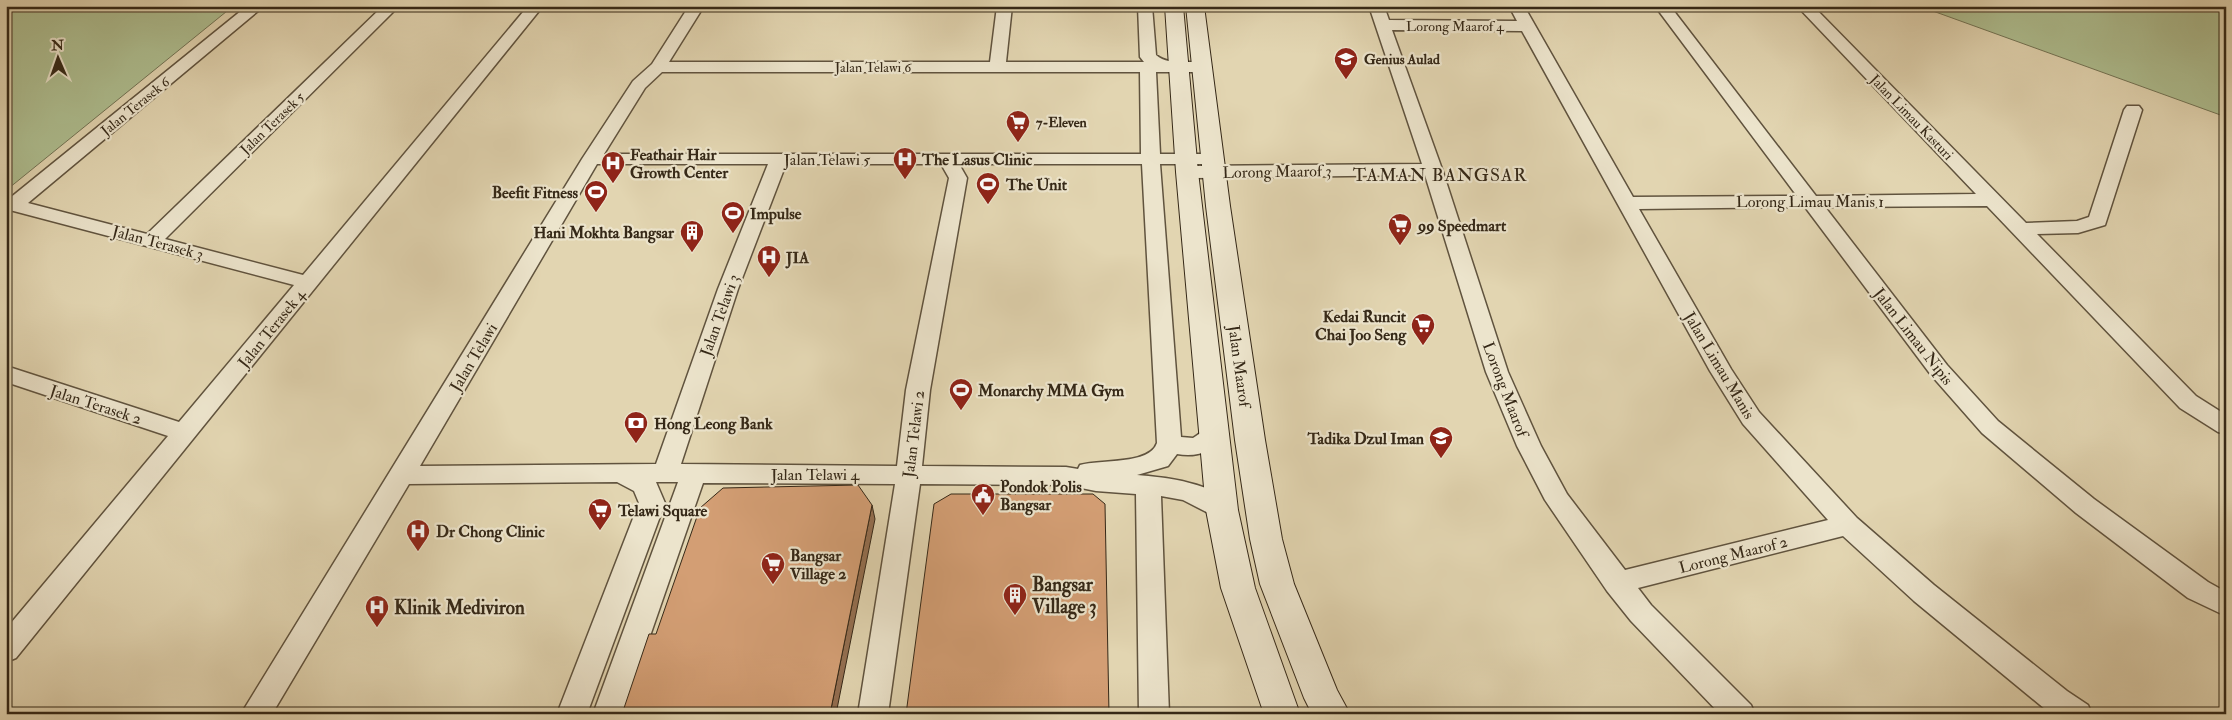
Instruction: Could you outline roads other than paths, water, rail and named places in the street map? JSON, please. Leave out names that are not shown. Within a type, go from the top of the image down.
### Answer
[{"type":"main road","name":"Jalan Maarof","points":[[1174,6],[1178,67],[1204,170],[1266,539],[1277,584],[1322,698],[1332,714]]},
{"type":"main road","name":"Jalan Maarof","points":[[1195,6],[1203,67],[1204,170],[1214,433],[1222,510],[1238,588],[1282,714]]},
{"type":"street","name":"Jalan Terasek 6","points":[[10,204],[257,6]]},
{"type":"street","name":"Jalan Terasek 5","points":[[152,240],[392,6]]},
{"type":"street","name":"Jalan Terasek 4","points":[[9,642],[185,433],[536,6]]},
{"type":"street","name":"Jalan Telawi","points":[[256,714],[591,159],[639,85],[658,67],[697,6]]},
{"type":"street","points":[[997,67],[1006,6]]},
{"type":"street","points":[[1066,476],[1100,469],[1144,466],[1155,462],[1164,454],[1169,442],[1148,108],[1145,6]]},
{"type":"street","name":"Lorong Maarof","points":[[1376,6],[1434,174],[1467,282],[1498,372],[1517,420],[1558,500],[1617,583],[1641,613],[1740,714]]},
{"type":"street","name":"Jalan Limau Nipis","points":[[1662,6],[1939,370],[1990,427],[2085,506],[2198,590],[2226,605]]},
{"type":"street","name":"Jalan Limau Kasturi","points":[[1804,6],[2188,402],[2226,426]]},
{"type":"street","name":"Lorong Maarof 4","points":[[1382,25],[1522,16]]},
{"type":"street","name":"Jalan Limau Manis","points":[[1522,16],[1721,370],[1751,418],[1848,525],[1924,593],[2056,700],[2077,714]]},
{"type":"street","name":"Jalan Telawi 6","points":[[658,67],[1088,67],[1148,62],[1178,67],[1203,67]]},
{"type":"street","points":[[2019,229],[2078,228],[2098,221],[2133,110]]},
{"type":"street","name":"Jalan Telawi 5","points":[[591,159],[1151,160],[1204,170]]},
{"type":"street","name":"Jalan Telawi 3","points":[[664,474],[728,289],[779,159]]},
{"type":"street","name":"Jalan Telawi 2","points":[[872,714],[909,474],[918,390],[958,178],[947,159]]},
{"type":"street","name":"Lorong Maarof 3","points":[[1204,170],[1241,181],[1434,174]]},
{"type":"street","name":"Lorong Limau Manis 1","points":[[1627,203],[1993,200]]},
{"type":"street","name":"Jalan Terasek 3","points":[[10,204],[309,283]]},
{"type":"street","name":"Jalan Terasek 2","points":[[6,374],[185,433]]},
{"type":"street","points":[[1169,442],[1179,446],[1201,445],[1209,440],[1214,433]]},
{"type":"street","points":[[572,714],[652,503],[650,492],[643,482],[618,473]]},
{"type":"street","name":"Jalan Telawi 4","points":[[402,475],[618,473],[1066,476],[1100,482],[1148,484],[1184,490],[1200,495],[1222,510]]},
{"type":"street","points":[[608,714],[694,474]]},
{"type":"street","points":[[1148,484],[1154,714]]},
{"type":"street","name":"Lorong Maarof 2","points":[[1617,583],[1848,525]]},
{"type":"place","name":"Genius Aulad","points":[[1346,80]]},
{"type":"place","name":"7-Eleven","points":[[1018,143]]},
{"type":"place","name":"The Lasus Clinic","points":[[905,180]]},
{"type":"place","name":"Feathair Hair Growth Center","points":[[613,184]]},
{"type":"place","name":"The Unit","points":[[988,205]]},
{"type":"place","name":"Beefit Fitness","points":[[596,213]]},
{"type":"place","name":"Impulse","points":[[733,234]]},
{"type":"place","name":"99 Speedmart","points":[[1400,246]]},
{"type":"place","name":"Hani Mokhta Bangsar","points":[[692,253]]},
{"type":"place","name":"JIA","points":[[769,278]]},
{"type":"place","name":"Kedai Runcit Chai Joo Seng","points":[[1423,346]]},
{"type":"place","name":"Monarchy MMA Gym","points":[[961,411]]},
{"type":"place","name":"Hong Leong Bank","points":[[636,444]]},
{"type":"place","name":"Tadika Dzul Iman","points":[[1441,459]]},
{"type":"place","name":"Pondok Polis Bangsar","points":[[983,516]]},
{"type":"place","name":"Telawi Square","points":[[600,531]]},
{"type":"place","name":"Dr Chong Clinic","points":[[418,552]]},
{"type":"place","name":"Bangsar Village 2","points":[[773,585]]},
{"type":"place","name":"Bangsar Village 3","points":[[1015,616]]},
{"type":"place","name":"Klinik Mediviron","points":[[377,628]]},
{"type":"district","name":"TAMAN BANGSAR","points":[[1440,175]]}]
